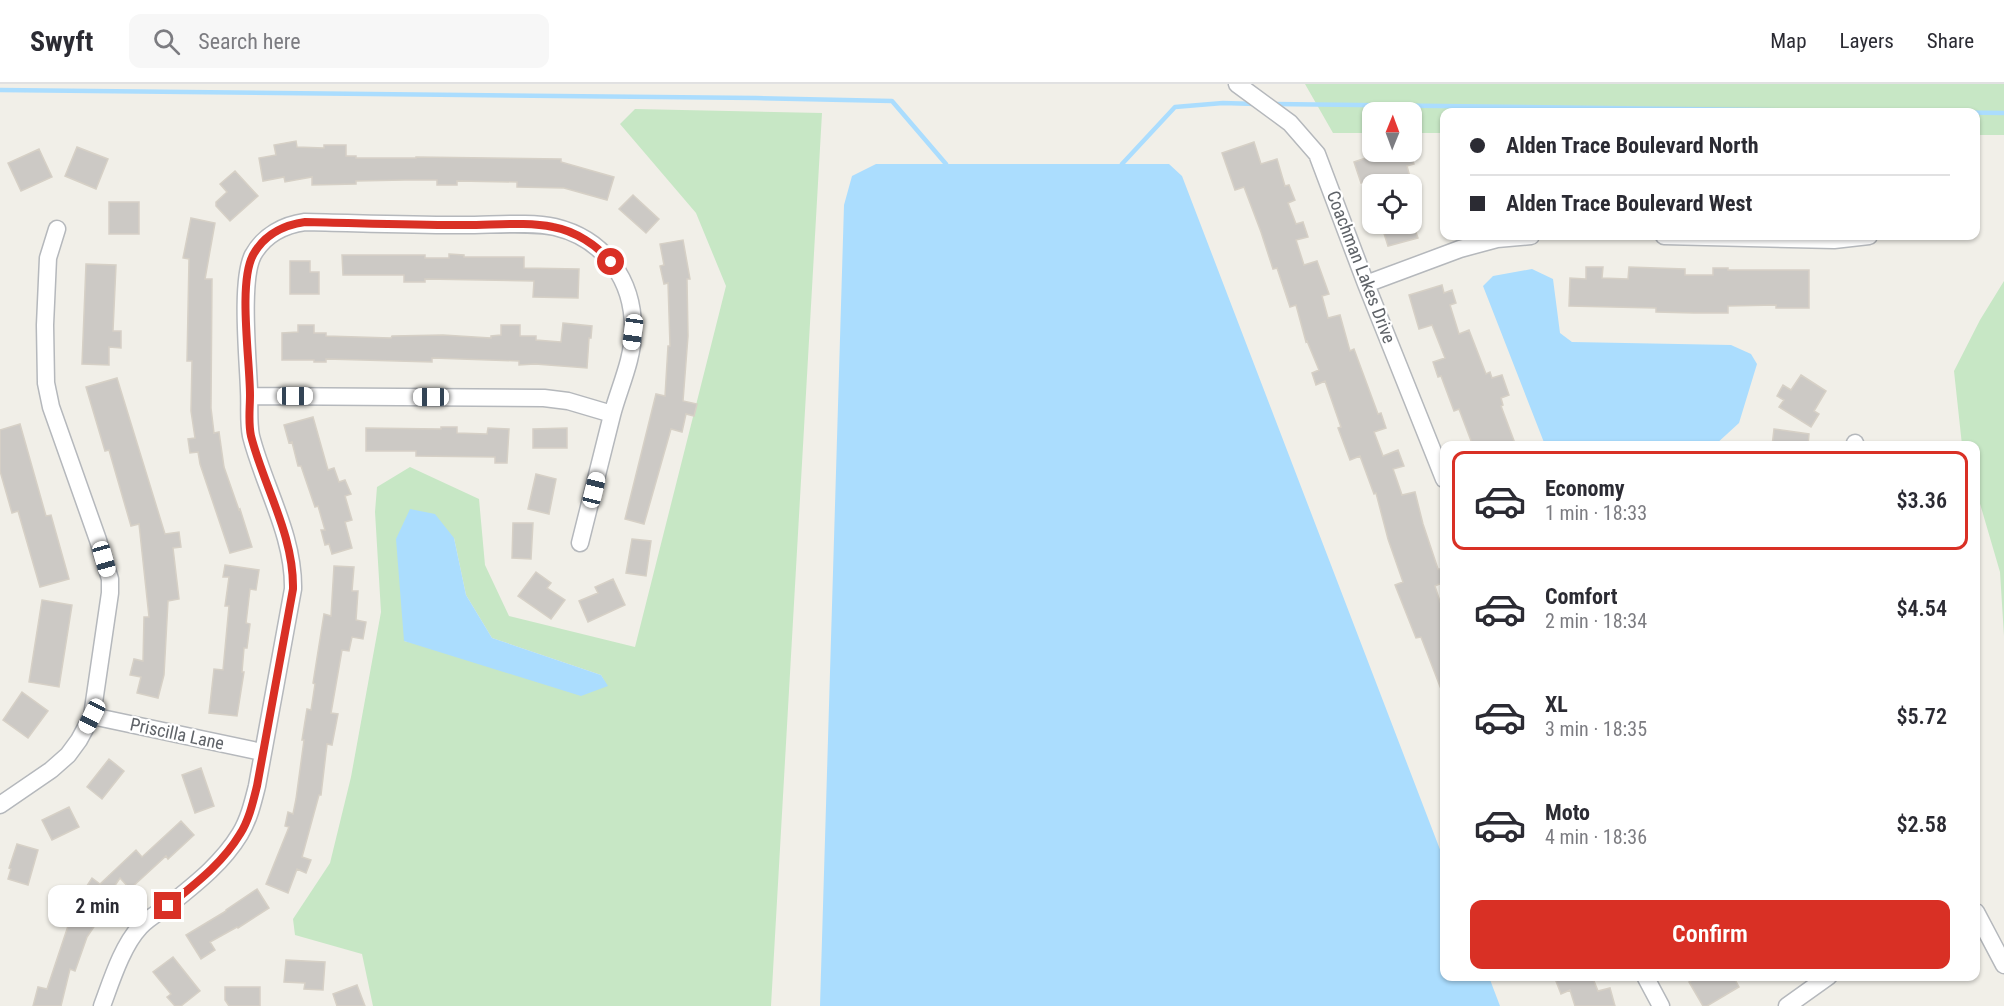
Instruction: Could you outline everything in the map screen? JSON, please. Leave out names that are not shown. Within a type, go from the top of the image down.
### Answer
[{"type":"street","name":"Coachman Lakes Drive","points":[[1237,84],[1290,123],[1311,147],[1325,172],[1366,284],[1440,469]]},
{"type":"street","points":[[102,1006],[115,969],[137,929],[212,871],[241,833],[257,786],[293,589],[293,571],[291,552],[260,468],[250,432],[246,313],[248,271],[257,249],[277,230],[291,224],[305,222],[539,225],[575,234],[604,254],[626,287],[631,302],[633,332],[629,357],[612,414],[580,543]]},
{"type":"street","points":[[0,805],[51,770],[68,755],[79,740],[92,716],[108,612],[110,579],[54,417],[46,383],[45,324],[48,258],[57,229]]},
{"type":"street","points":[[1366,284],[1460,249],[1493,240]]},
{"type":"street","points":[[250,396],[544,398],[568,401],[612,414]]},
{"type":"street","name":"Priscilla Lane","points":[[92,716],[262,752]]},
{"type":"street","points":[[1980,920],[2004,965]]},
{"type":"street","points":[[1648,981],[1661,1006]]},
{"type":"street","points":[[1787,1006],[1822,981]]},
{"type":"green space","points":[[1305,84],[2004,84],[2004,135],[1980,135],[1980,108],[1440,108],[1440,133],[1422,133],[1422,102],[1362,102],[1362,133],[1333,133]]},
{"type":"green space","points":[[635,109],[822,113],[771,1006],[373,1006],[362,954],[295,935],[293,919],[330,863],[351,777],[381,612],[375,512],[377,487],[410,467],[479,499],[485,565],[509,616],[635,647],[726,286],[696,213],[620,124]],"holes":[[[454,538],[466,595],[492,638],[601,675],[607,686],[404,641]]]},
{"type":"green space","points":[[2004,281],[2004,636],[2000,572],[1980,504],[1980,441],[1962,441],[1954,371],[1980,320]]},
{"type":"water","points":[[876,164],[1169,164],[1182,176],[1440,850],[1440,981],[1491,981],[1500,1006],[820,1006],[844,205],[852,176]]},
{"type":"water","points":[[1532,269],[1553,279],[1560,333],[1572,342],[1731,345],[1751,354],[1757,364],[1739,423],[1719,441],[1543,441],[1483,286],[1493,276]]},
{"type":"water","points":[[410,509],[435,514],[454,538],[466,595],[492,638],[601,675],[608,686],[581,696],[404,641],[396,539]]},
{"type":"building","points":[[296,141],[297,147],[324,148],[324,145],[346,145],[346,156],[356,156],[356,158],[561,159],[561,162],[614,177],[607,200],[564,188],[517,187],[517,182],[457,181],[457,185],[437,185],[437,180],[405,180],[312,185],[312,177],[285,182],[284,177],[263,181],[259,158],[276,155],[274,145]]},
{"type":"building","points":[[1254,142],[1261,164],[1277,159],[1285,186],[1289,185],[1295,200],[1288,203],[1296,224],[1303,222],[1308,237],[1296,240],[1304,265],[1317,261],[1329,294],[1322,296],[1328,318],[1340,315],[1350,351],[1354,349],[1378,414],[1381,413],[1386,428],[1374,432],[1383,456],[1398,450],[1404,466],[1393,469],[1402,495],[1415,492],[1423,524],[1438,569],[1440,569],[1440,584],[1435,586],[1440,602],[1440,687],[1421,637],[1416,638],[1395,585],[1403,582],[1388,539],[1376,493],[1374,494],[1360,456],[1350,460],[1325,381],[1316,385],[1312,373],[1319,370],[1306,342],[1296,305],[1290,307],[1277,268],[1273,269],[1244,187],[1235,190],[1222,153]]},
{"type":"building","points":[[77,147],[108,159],[96,189],[65,176]]},
{"type":"building","points":[[39,149],[52,177],[21,191],[8,163]]},
{"type":"building","points":[[1362,159],[1362,162],[1413,162],[1414,164],[1407,166],[1409,174],[1362,174],[1361,183],[1354,162]]},
{"type":"building","points":[[235,171],[258,196],[230,221],[216,206],[216,202],[227,192],[220,184]]},
{"type":"building","points":[[633,195],[659,219],[646,233],[619,209]]},
{"type":"building","points":[[109,202],[139,202],[139,234],[109,234]]},
{"type":"building","points":[[191,218],[215,223],[205,279],[212,279],[211,408],[214,433],[219,432],[224,467],[252,547],[230,553],[198,452],[190,453],[188,439],[195,438],[191,411],[192,361],[187,361],[189,259],[183,258]]},
{"type":"building","points":[[1384,234],[1417,234],[1418,238],[1388,246]]},
{"type":"building","points":[[683,240],[690,279],[687,279],[688,336],[683,401],[697,404],[694,416],[686,414],[682,432],[671,429],[644,524],[625,519],[656,394],[665,396],[668,346],[670,346],[668,283],[664,284],[660,266],[664,265],[660,244]]},
{"type":"building","points":[[449,254],[464,255],[464,257],[524,257],[524,268],[579,269],[578,298],[533,297],[534,281],[425,279],[425,282],[404,282],[404,275],[343,275],[342,255],[425,255],[425,258],[449,258]]},
{"type":"building","points":[[290,261],[310,261],[310,272],[319,272],[319,294],[290,294]]},
{"type":"building","points":[[86,264],[116,265],[113,331],[121,331],[121,348],[109,347],[109,365],[82,364]]},
{"type":"building","points":[[1586,267],[1603,267],[1602,278],[1628,279],[1629,267],[1685,269],[1685,275],[1713,275],[1713,268],[1809,270],[1809,308],[1776,308],[1776,305],[1728,306],[1728,313],[1694,313],[1656,312],[1656,308],[1569,306],[1570,278],[1586,279]]},
{"type":"building","points":[[1442,285],[1444,293],[1452,290],[1456,303],[1450,305],[1459,334],[1469,330],[1486,374],[1490,372],[1492,378],[1502,375],[1509,395],[1501,398],[1503,405],[1501,406],[1514,441],[1471,441],[1459,409],[1454,411],[1441,376],[1438,377],[1433,362],[1445,358],[1432,325],[1419,329],[1409,295]]},
{"type":"building","points":[[563,323],[592,326],[587,368],[519,365],[519,361],[432,358],[432,362],[282,360],[282,333],[298,332],[298,325],[314,325],[314,333],[326,333],[326,336],[391,338],[392,336],[443,335],[491,338],[491,336],[501,335],[501,325],[520,325],[520,336],[536,336],[536,340],[561,342]]},
{"type":"building","points":[[1801,375],[1826,391],[1814,411],[1819,414],[1811,427],[1779,407],[1784,400],[1777,396],[1783,385],[1791,390]]},
{"type":"building","points":[[117,378],[165,534],[179,532],[181,547],[173,548],[179,599],[168,601],[164,675],[158,698],[137,693],[141,677],[130,675],[134,659],[143,661],[144,617],[149,617],[139,524],[131,526],[109,450],[105,451],[86,387]]},
{"type":"building","points":[[313,417],[328,470],[334,468],[339,482],[345,480],[351,494],[345,496],[352,520],[345,522],[352,548],[332,554],[329,544],[325,545],[321,530],[325,530],[318,506],[315,507],[284,425]]},
{"type":"building","points":[[20,424],[46,516],[51,515],[69,579],[40,587],[18,511],[12,513],[0,471],[0,430]]},
{"type":"building","points":[[441,427],[457,427],[457,433],[487,434],[488,428],[509,429],[507,463],[495,463],[495,457],[416,456],[416,451],[366,451],[366,428],[441,429]]},
{"type":"building","points":[[567,428],[567,448],[533,448],[533,429]]},
{"type":"building","points":[[1774,429],[1809,434],[1808,441],[1773,441]]},
{"type":"building","points":[[536,474],[556,479],[549,514],[528,509]]},
{"type":"building","points":[[513,523],[533,523],[531,559],[512,558]]},
{"type":"building","points":[[632,539],[651,541],[646,576],[626,573]]},
{"type":"building","points":[[225,565],[259,570],[256,590],[250,589],[246,623],[250,624],[247,648],[244,648],[242,672],[244,672],[237,716],[209,713],[214,669],[223,670],[229,606],[225,606],[229,577],[223,577]]},
{"type":"building","points":[[334,566],[354,567],[352,591],[358,591],[356,620],[366,622],[363,639],[352,637],[349,651],[342,650],[331,713],[338,714],[332,745],[327,744],[321,795],[319,795],[302,857],[311,860],[306,873],[297,869],[288,893],[266,884],[289,827],[285,826],[288,812],[293,814],[304,740],[302,740],[307,709],[311,710],[324,614],[331,616]]},
{"type":"building","points":[[536,572],[551,583],[547,588],[565,600],[551,619],[518,596]]},
{"type":"building","points":[[613,579],[625,605],[588,622],[579,601],[598,593],[595,587]]},
{"type":"building","points":[[42,600],[72,605],[59,687],[29,682]]},
{"type":"building","points":[[22,692],[48,711],[28,738],[3,720]]},
{"type":"building","points":[[109,759],[124,771],[102,799],[87,787]]},
{"type":"building","points":[[201,768],[214,806],[195,813],[182,775]]},
{"type":"building","points":[[69,807],[79,827],[52,840],[42,820]]},
{"type":"building","points":[[181,821],[194,835],[168,859],[166,856],[130,889],[120,878],[99,909],[104,912],[87,937],[75,971],[70,969],[61,1006],[33,1006],[38,987],[47,989],[72,914],[70,912],[92,878],[100,884],[136,850],[142,857]]},
{"type":"building","points":[[17,844],[38,850],[28,885],[8,879]]},
{"type":"building","points":[[257,889],[269,908],[238,928],[210,942],[215,950],[201,959],[186,935]]},
{"type":"building","points":[[173,957],[200,991],[181,1006],[175,1006],[167,997],[171,994],[153,972]]},
{"type":"building","points":[[286,960],[325,962],[323,990],[304,989],[305,983],[284,982]]},
{"type":"building","points":[[1556,981],[1594,981],[1598,991],[1610,988],[1615,1006],[1575,1006],[1570,990],[1561,994]]},
{"type":"building","points":[[1736,981],[1739,987],[1707,1006],[1703,1006],[1689,982]]},
{"type":"building","points":[[357,985],[365,1006],[337,1006],[333,994]]},
{"type":"building","points":[[225,987],[260,987],[260,1006],[229,1006],[225,1000]]},
{"type":"waterway","points":[[0,90],[892,101],[946,164]]},
{"type":"waterway","points":[[1122,164],[1175,107],[1223,103],[1256,104]]},
{"type":"waterway","points":[[1274,104],[1598,108]]},
{"type":"waterway","points":[[1980,113],[2004,113]]},
{"type":"route","points":[[168,906],[212,871],[241,833],[250,812],[257,786],[293,589],[291,552],[260,468],[250,432],[246,313],[248,271],[257,249],[277,230],[291,224],[305,222],[539,225],[575,234],[590,243],[611,262]]}]
